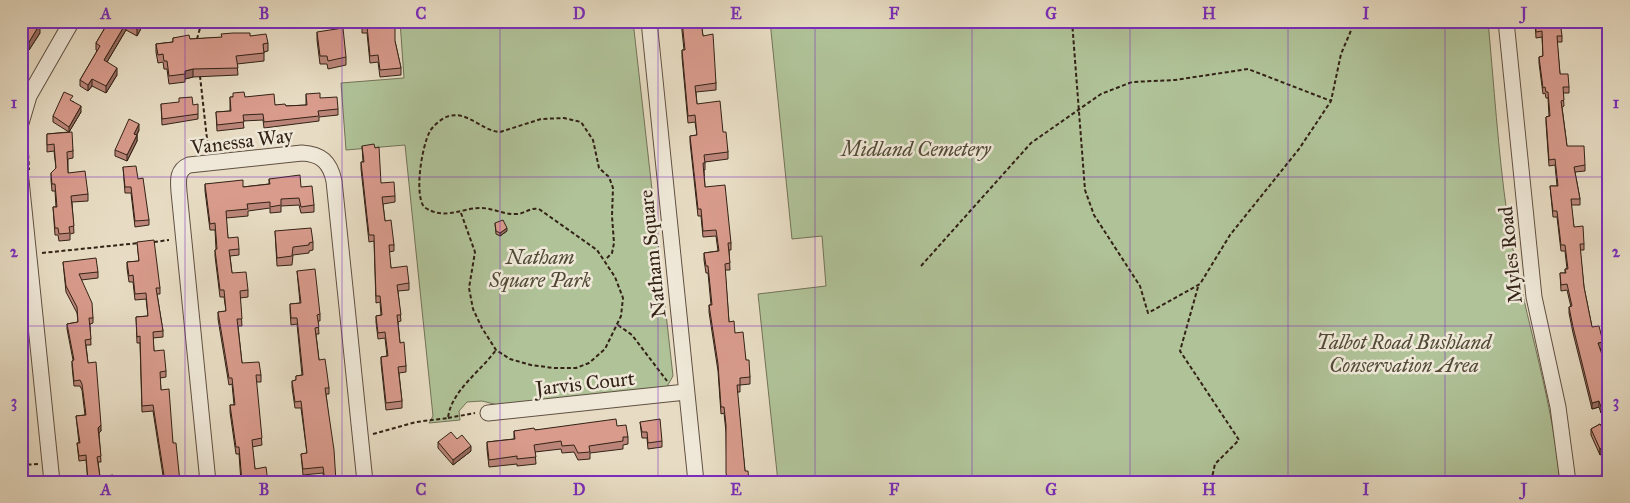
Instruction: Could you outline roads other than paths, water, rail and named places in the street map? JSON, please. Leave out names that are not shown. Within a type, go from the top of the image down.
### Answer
[{"type":"street","name":"Natham Square","points":[[649,21],[696,482]]},
{"type":"street","name":"Myles Road","points":[[1506,21],[1534,297],[1558,407],[1568,482]]},
{"type":"street","points":[[25,125],[29,96],[71,22]]},
{"type":"street","name":"Vanessa Way","points":[[208,482],[183,239],[179,174],[182,168],[189,165],[302,153],[314,154],[324,158],[332,168],[365,482]]},
{"type":"street","points":[[25,178],[28,320],[52,482]]},
{"type":"street","name":"Jarvis Court","points":[[488,413],[686,392]]},
{"type":"park label","name":"Midland Cemetery","points":[[916,149]]},
{"type":"park label","name":"Natham Square Park","points":[[540,268]]},
{"type":"park label","name":"Talbot Road Bushland Conservation Area","points":[[1404,354]]}]
